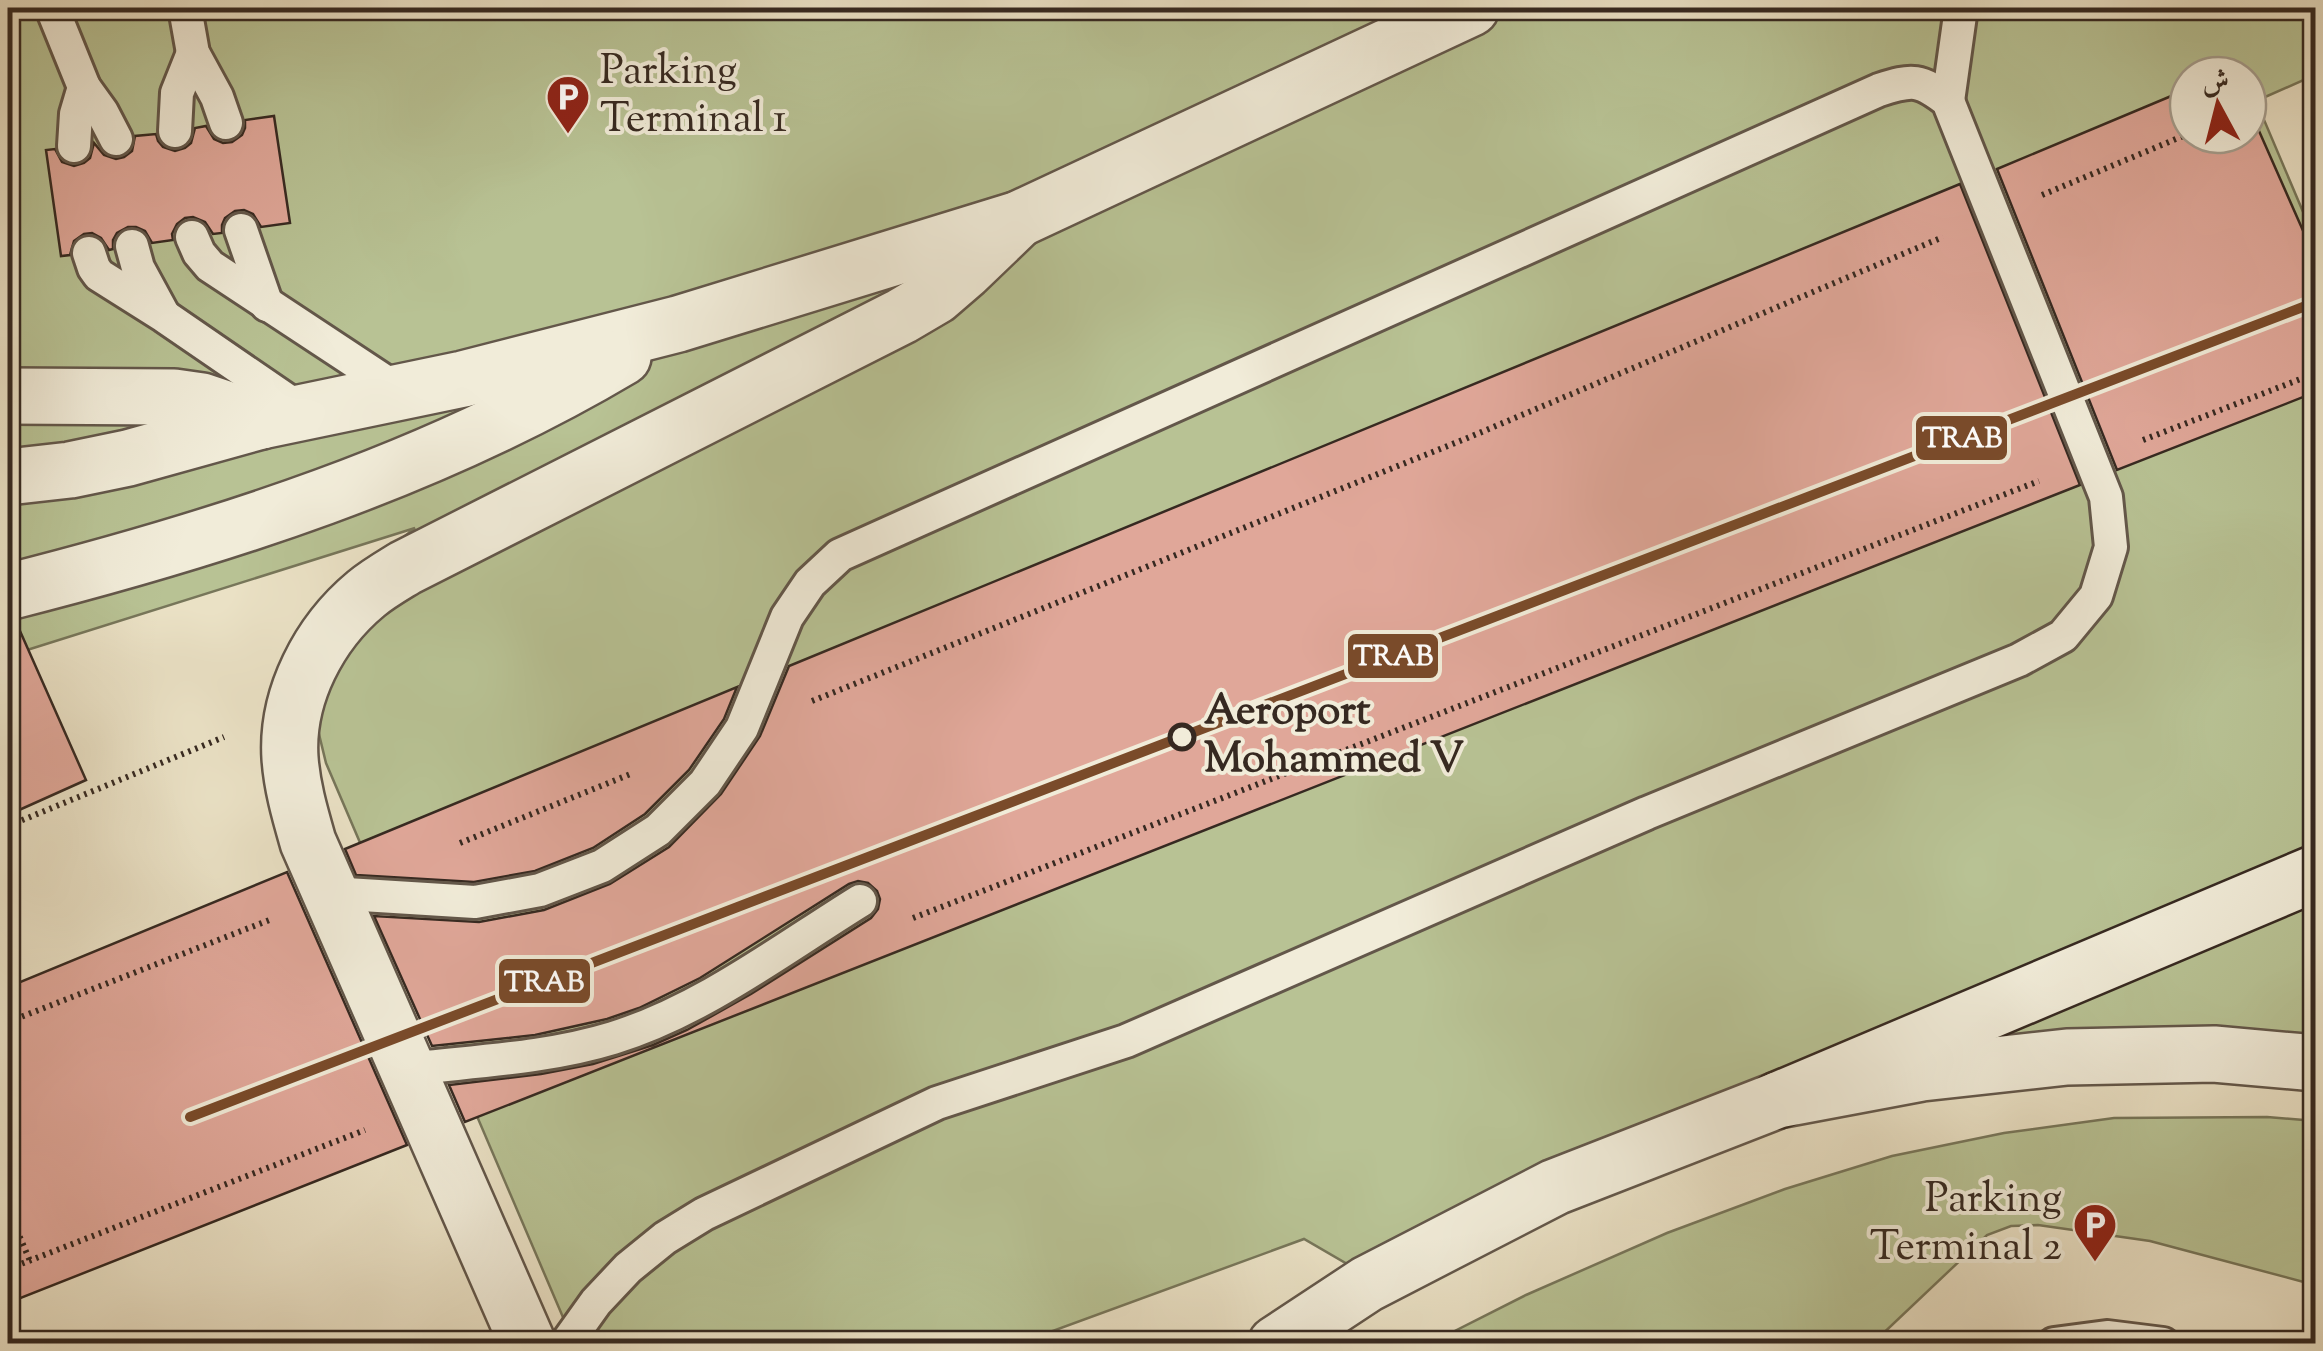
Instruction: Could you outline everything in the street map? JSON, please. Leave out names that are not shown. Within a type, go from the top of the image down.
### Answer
[{"type":"street","points":[[8,477],[128,458],[282,416],[401,392],[678,324],[1019,219],[1471,8]]},
{"type":"street","points":[[528,1344],[308,842],[295,799],[290,754],[294,708],[309,665],[333,627],[366,595],[405,568],[902,316],[936,296],[1019,219]]},
{"type":"street","points":[[8,592],[115,565],[350,488],[556,395],[678,324]]},
{"type":"street","points":[[8,396],[174,397],[282,416]]},
{"type":"street","points":[[1276,1344],[1367,1284],[1555,1187],[1778,1100],[2316,873]]},
{"type":"street","points":[[1778,1100],[1922,1073],[2067,1058],[2214,1054],[2316,1063]]},
{"type":"lane","points":[[52,8],[84,88],[116,139]]},
{"type":"lane","points":[[184,8],[193,53],[226,123]]},
{"type":"lane","points":[[566,1344],[596,1302],[628,1268],[665,1238],[704,1214],[865,1137],[936,1104],[1104,1050],[1647,813],[2018,660],[2063,636],[2096,596],[2110,548],[2106,497],[1948,101],[1961,8]]},
{"type":"lane","points":[[175,131],[178,93],[193,53]]},
{"type":"lane","points":[[330,894],[475,902],[540,890],[602,866],[658,830],[705,783],[742,728],[786,617],[810,583],[840,555],[1879,90],[1903,82],[1927,85],[1948,101]]},
{"type":"lane","points":[[74,146],[76,114],[84,88]]},
{"type":"lane","points":[[241,230],[267,305]]},
{"type":"lane","points":[[192,238],[210,266],[401,392]]},
{"type":"lane","points":[[132,246],[138,268],[164,316]]},
{"type":"lane","points":[[89,252],[99,275],[164,316],[282,416]]},
{"type":"lane","points":[[409,1069],[560,1051],[663,1020],[712,994],[860,901]]},
{"type":"lane","points":[[2054,1344],[2107,1337],[2162,1344]]},
{"type":"path","points":[[2025,202],[2168,142]]},
{"type":"path","points":[[807,702],[1465,439],[1953,233]]},
{"type":"path","points":[[2130,446],[2316,374]]},
{"type":"path","points":[[904,922],[2056,474]]},
{"type":"path","points":[[8,826],[294,708]]},
{"type":"path","points":[[458,844],[641,770]]},
{"type":"path","points":[[8,1022],[274,918]]},
{"type":"path","points":[[8,1270],[364,1131]]},
{"type":"path","points":[[8,1209],[30,1260]]},
{"type":"green space","points":[[8,8],[2315,8],[2315,75],[2268,96],[2268,55],[2168,55],[2168,155],[2268,155],[2268,129],[2315,240],[2315,1059],[1799,1110],[1614,1184],[1392,1290],[1304,1239],[1020,1343],[574,1343],[326,763],[310,697],[351,579],[415,528],[8,656]]},
{"type":"green space","points":[[2267,1117],[2315,1121],[2315,1285],[2150,1241],[2038,1225],[2011,1226],[1987,1235],[1873,1343],[1431,1343],[1526,1295],[1667,1233],[1785,1189],[1892,1156],[2004,1133],[2114,1118]]},
{"type":"building","points":[[2168,97],[2168,155],[2268,155],[2268,151],[2316,260],[2316,392],[2117,470],[1997,169]]},
{"type":"building","points":[[274,116],[290,223],[261,227],[253,214],[235,211],[225,218],[222,233],[213,234],[205,222],[185,218],[177,224],[173,240],[152,243],[145,231],[128,227],[117,233],[113,249],[109,250],[92,233],[84,234],[74,241],[70,255],[61,256],[46,150],[55,149],[62,162],[74,166],[90,158],[94,143],[104,155],[116,159],[132,151],[135,136],[156,134],[163,147],[175,151],[191,143],[195,128],[206,126],[214,139],[232,142],[242,135],[245,120]]},
{"type":"building","points":[[1960,184],[2080,485],[465,1122],[449,1085],[593,1064],[687,1030],[871,918],[878,909],[877,891],[868,883],[849,884],[700,978],[639,1008],[535,1035],[432,1046],[374,916],[479,922],[544,910],[610,884],[669,847],[721,794],[760,736],[789,666]]},
{"type":"building","points":[[8,622],[16,622],[86,780],[8,815]]},
{"type":"building","points":[[737,687],[724,719],[689,770],[645,814],[593,848],[535,871],[474,882],[356,875],[345,849]]},
{"type":"building","points":[[287,872],[407,1145],[8,1303],[8,987]]},
{"type":"transit line","name":"TRAB","points":[[190,1117],[2316,302]]},
{"type":"place","name":"Parking Terminal 1","points":[[568,135]]},
{"type":"place","name":"Aeroport Mohammed V","points":[[1182,737]]},
{"type":"place","name":"Parking Terminal 2","points":[[2095,1263]]}]
